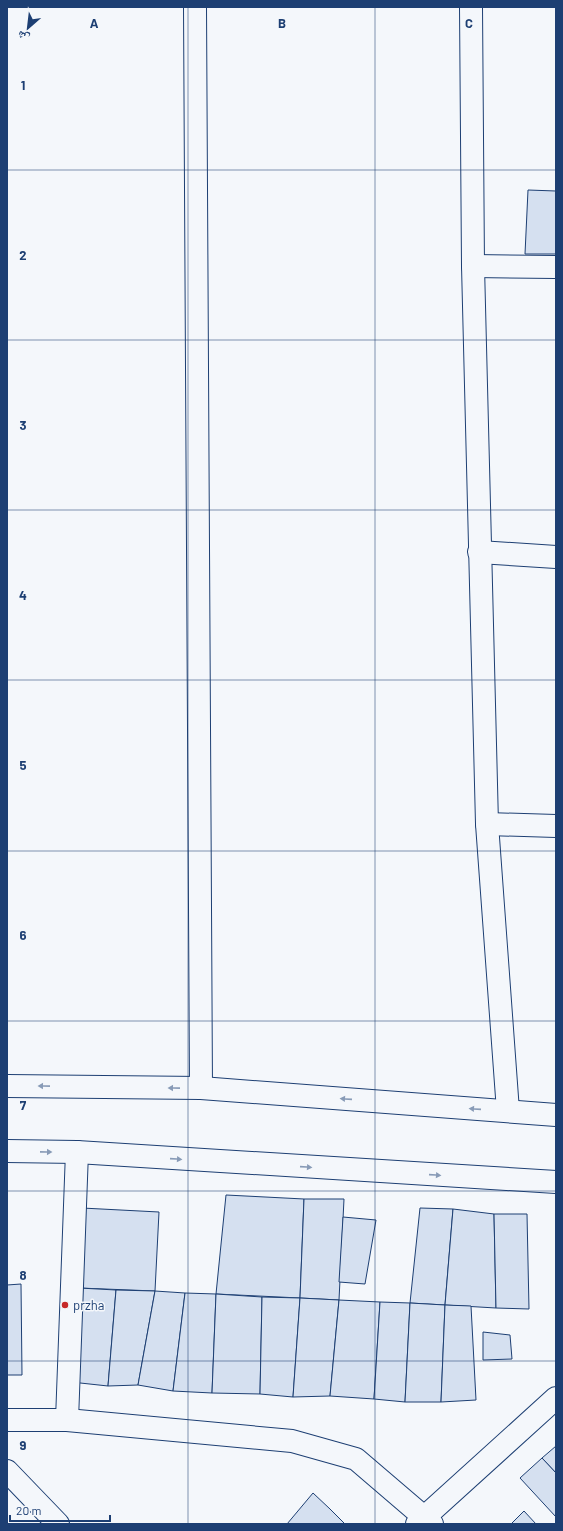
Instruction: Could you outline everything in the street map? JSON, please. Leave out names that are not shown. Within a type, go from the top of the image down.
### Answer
[{"type":"street","points":[[195,7],[201,1088]]},
{"type":"street","points":[[471,7],[473,266],[487,824],[508,1111]]},
{"type":"street","points":[[473,266],[556,267]]},
{"type":"street","points":[[479,552],[556,557]]},
{"type":"street","points":[[487,824],[556,826]]},
{"type":"street","points":[[7,1086],[201,1088],[556,1114]]},
{"type":"street","points":[[7,1151],[77,1152],[556,1182]]},
{"type":"street","points":[[67,1420],[77,1152]]},
{"type":"street","points":[[7,1420],[67,1420],[292,1441],[356,1460],[424,1522],[556,1398]]},
{"type":"street","points":[[7,1471],[58,1524]]},
{"type":"building","points":[[528,190],[556,191],[556,254],[525,254]]},
{"type":"building","points":[[226,1195],[304,1199],[300,1298],[216,1294]]},
{"type":"building","points":[[304,1199],[344,1199],[339,1300],[300,1298]]},
{"type":"building","points":[[82,1208],[159,1212],[155,1291],[79,1288]]},
{"type":"building","points":[[420,1208],[453,1209],[445,1305],[410,1303]]},
{"type":"building","points":[[453,1209],[494,1214],[496,1308],[445,1305]]},
{"type":"building","points":[[494,1214],[527,1214],[529,1309],[496,1308]]},
{"type":"building","points":[[343,1217],[376,1220],[365,1284],[339,1282]]},
{"type":"building","points":[[21,1284],[22,1375],[7,1375],[7,1285]]},
{"type":"building","points":[[79,1288],[116,1290],[108,1386],[71,1382]]},
{"type":"building","points":[[116,1290],[155,1291],[138,1385],[108,1386]]},
{"type":"building","points":[[155,1291],[185,1293],[173,1391],[138,1385]]},
{"type":"building","points":[[185,1293],[216,1294],[212,1393],[173,1391]]},
{"type":"building","points":[[216,1294],[262,1297],[260,1394],[212,1393]]},
{"type":"building","points":[[262,1297],[300,1298],[293,1397],[260,1394]]},
{"type":"building","points":[[300,1298],[339,1300],[330,1396],[293,1397]]},
{"type":"building","points":[[339,1300],[380,1302],[374,1399],[330,1396]]},
{"type":"building","points":[[380,1302],[410,1303],[405,1402],[374,1399]]},
{"type":"building","points":[[410,1303],[445,1305],[441,1402],[405,1402]]},
{"type":"building","points":[[445,1305],[471,1306],[476,1400],[441,1402]]},
{"type":"building","points":[[483,1332],[510,1335],[512,1359],[483,1360]]},
{"type":"building","points":[[556,1446],[556,1473],[542,1458]]},
{"type":"building","points":[[542,1458],[556,1473],[556,1517],[520,1478]]},
{"type":"building","points":[[313,1493],[330,1509],[345,1524],[287,1524]]},
{"type":"building","points":[[524,1511],[536,1524],[511,1524]]},
{"type":"place","name":"przha","points":[[65,1305]]}]
